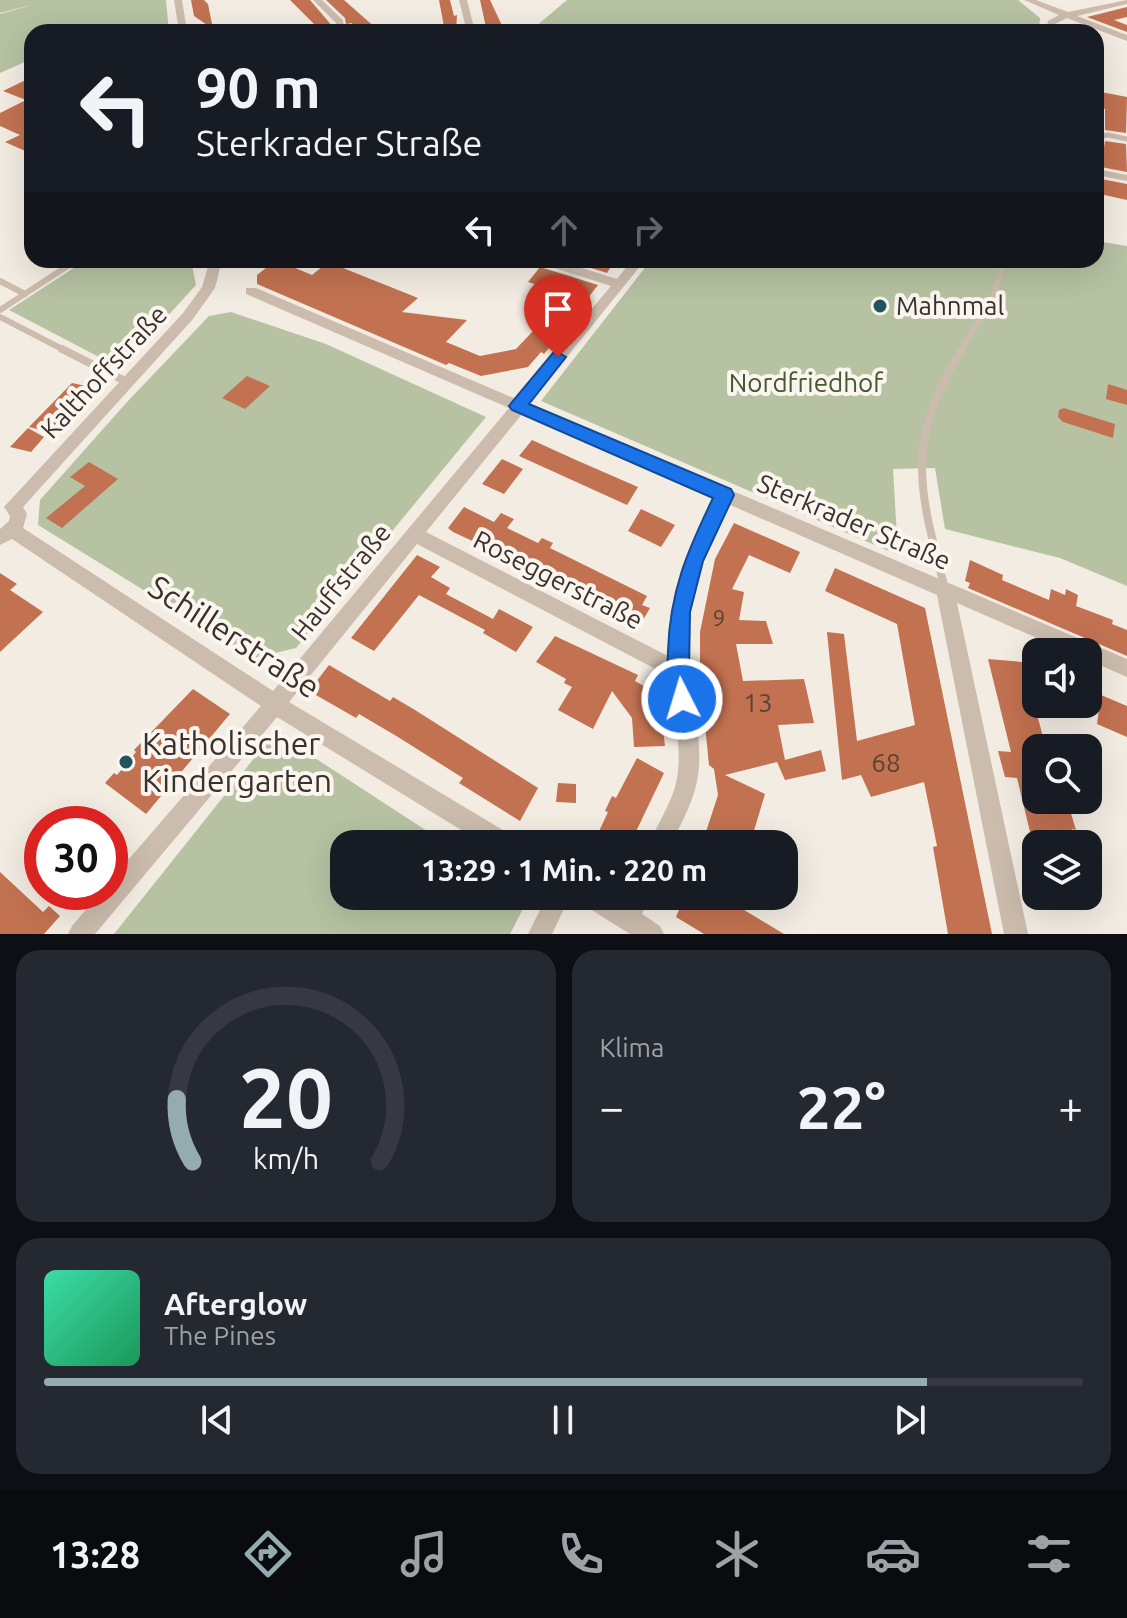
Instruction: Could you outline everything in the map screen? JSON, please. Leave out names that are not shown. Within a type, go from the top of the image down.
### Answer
[{"type":"street","points":[[178,0],[182,24]]},
{"type":"street","points":[[317,0],[340,24]]},
{"type":"street","points":[[463,0],[470,24]]},
{"type":"street","points":[[1028,0],[1091,24]]},
{"type":"street","points":[[1051,24],[1068,15],[1127,1]]},
{"type":"street","points":[[1104,29],[1127,38]]},
{"type":"street","points":[[1104,174],[1127,178]]},
{"type":"street","name":"Kalthoffstraße","points":[[6,507],[202,299],[215,268]]},
{"type":"street","points":[[568,268],[619,284]]},
{"type":"street","name":"Hauffstraße","points":[[80,934],[275,704],[632,268]]},
{"type":"street","name":"Sterkrader Straße","points":[[251,291],[1127,668]]},
{"type":"street","points":[[666,830],[688,780],[690,754],[678,671],[683,599],[693,561],[724,495]]},
{"type":"street","points":[[6,507],[16,510],[19,519],[6,534]]},
{"type":"street","name":"Schillerstraße","points":[[6,534],[482,830]]},
{"type":"street","name":"Roseggerstraße","points":[[413,534],[678,671]]},
{"type":"street","points":[[945,589],[1016,934]]},
{"type":"street","points":[[540,934],[552,910]]},
{"type":"street","points":[[613,910],[652,934]]},
{"type":"street","points":[[628,919],[632,910]]},
{"type":"lane","points":[[1104,136],[1127,139]]},
{"type":"lane","points":[[0,310],[65,268]]},
{"type":"lane","points":[[945,589],[929,525],[923,472],[923,435],[943,380],[994,297],[1003,268]]},
{"type":"lane","points":[[0,281],[25,294]]},
{"type":"lane","points":[[0,317],[125,381]]},
{"type":"lane","points":[[128,864],[135,870]]},
{"type":"green space","points":[[0,0],[166,0],[168,24],[24,24],[24,62],[0,73],[0,14],[35,4],[0,13]]},
{"type":"green space","points":[[567,0],[1018,0],[1040,18],[1040,24],[539,24]]},
{"type":"green space","name":"Nordfriedhof","points":[[1104,242],[1127,246],[1127,586],[1060,558],[945,529],[935,468],[893,469],[898,555],[541,401],[645,268],[1104,268]]},
{"type":"green space","points":[[74,268],[193,268],[196,285],[120,368],[9,310]]},
{"type":"green space","points":[[231,312],[326,344],[486,417],[296,648],[254,658],[38,525],[40,500],[127,402],[209,316]]},
{"type":"green space","points":[[275,732],[426,830],[330,830],[330,910],[522,910],[510,934],[114,934]]},
{"type":"building","points":[[191,0],[204,0],[208,4],[212,24],[206,24],[194,16]]},
{"type":"building","points":[[290,0],[310,0],[330,24],[314,24]]},
{"type":"building","points":[[326,0],[344,0],[371,24],[346,24],[345,18]]},
{"type":"building","points":[[439,0],[450,0],[454,16],[457,15],[456,24],[444,24]]},
{"type":"building","points":[[480,0],[490,0],[501,24],[485,24]]},
{"type":"building","points":[[1127,7],[1127,17],[1114,20],[1127,25],[1127,32],[1087,17]]},
{"type":"building","points":[[24,81],[24,99],[3,91]]},
{"type":"building","points":[[1104,93],[1127,97],[1126,133],[1105,130]]},
{"type":"building","points":[[24,101],[24,150],[5,142],[20,135],[0,126],[0,113]]},
{"type":"building","points":[[1105,141],[1126,144],[1127,172],[1104,168]]},
{"type":"building","points":[[1104,180],[1127,184],[1127,200],[1104,195]]},
{"type":"building","points":[[266,268],[295,268],[312,275],[321,268],[343,268],[418,298],[402,312],[467,320],[446,342],[480,356],[516,349],[535,329],[541,331],[568,295],[528,282],[539,268],[598,285],[544,354],[541,352],[528,367],[481,376],[449,363],[446,365],[257,284],[257,275]]},
{"type":"building","points":[[591,268],[610,268],[607,273]]},
{"type":"building","points":[[247,376],[270,386],[245,409],[222,398]]},
{"type":"building","points":[[72,383],[91,387],[49,432],[29,427]]},
{"type":"building","points":[[1108,384],[1127,390],[1127,405],[1106,399]]},
{"type":"building","points":[[1064,408],[1115,424],[1113,438],[1063,422],[1058,417],[1059,410]]},
{"type":"building","points":[[28,428],[44,437],[31,452],[10,447]]},
{"type":"building","points":[[532,440],[638,487],[627,505],[519,456]]},
{"type":"building","points":[[502,459],[523,469],[504,494],[482,484]]},
{"type":"building","points":[[89,462],[118,479],[62,528],[46,518],[85,486],[70,477]]},
{"type":"building","points":[[464,507],[494,522],[501,513],[514,519],[507,528],[538,543],[542,538],[553,543],[550,548],[647,596],[642,605],[650,608],[643,620],[635,616],[632,622],[597,604],[600,599],[577,588],[574,592],[542,573],[453,532],[448,528]]},
{"type":"building","points":[[641,509],[675,525],[661,547],[628,531]]},
{"type":"building","points":[[734,523],[800,552],[790,573],[749,555],[732,589],[744,592],[739,620],[766,621],[773,644],[736,644],[743,681],[804,679],[814,723],[778,725],[785,760],[821,750],[826,771],[785,780],[777,762],[725,775],[765,794],[754,830],[707,830],[718,795],[714,769],[709,765],[705,725],[709,725],[700,665],[700,632],[715,559]]},
{"type":"building","points":[[417,555],[440,567],[431,577],[450,588],[446,594],[493,619],[499,609],[533,627],[516,652],[483,633],[485,630],[419,595],[374,651],[351,638]]},
{"type":"building","points":[[970,560],[1003,575],[1002,580],[1049,600],[1051,589],[1065,595],[1066,589],[1078,595],[1076,606],[1113,620],[1112,624],[1127,630],[1127,656],[1102,645],[1102,638],[1085,638],[968,588],[970,583],[965,581]]},
{"type":"building","points":[[835,568],[925,608],[992,934],[948,934],[933,847],[937,846],[924,782],[871,797],[861,775],[842,780],[827,632],[844,634],[857,741],[915,725],[897,624],[825,591]]},
{"type":"building","points":[[0,573],[17,584],[10,590],[43,612],[0,652]]},
{"type":"building","points":[[555,636],[638,675],[635,681],[652,696],[653,706],[660,705],[665,746],[634,747],[632,718],[612,691],[593,729],[558,710],[572,687],[564,683],[566,679],[536,662]]},
{"type":"building","points":[[988,659],[1022,662],[1022,718],[1038,718],[1042,734],[1022,734],[1022,799],[1017,778],[1005,777],[998,751],[1011,752]]},
{"type":"building","points":[[329,665],[390,701],[393,697],[538,788],[520,821],[459,783],[463,778],[398,737],[359,714],[356,718],[309,691]]},
{"type":"building","points":[[193,689],[230,714],[146,814],[105,783],[114,773],[117,775],[136,752],[134,750]]},
{"type":"building","points":[[1102,695],[1127,706],[1127,737],[1097,724],[1098,718],[1102,718]]},
{"type":"building","points":[[637,758],[664,773],[637,830],[600,830],[612,796],[616,798]]},
{"type":"building","points":[[558,783],[576,784],[576,803],[556,802]]},
{"type":"building","points":[[1026,814],[1071,814],[1076,830],[1072,829],[1030,830]]},
{"type":"building","points":[[0,872],[24,894],[24,910],[53,910],[60,916],[44,934],[0,934]]},
{"type":"building","points":[[679,910],[744,910],[784,934],[704,934],[676,917]]},
{"type":"place","name":"Mahnmal","points":[[880,306]]},
{"type":"place","name":"Katholischer Kindergarten","points":[[126,762]]},
{"type":"route","points":[[558,357],[518,406],[724,495],[693,561],[680,612],[678,671],[682,699]]}]
